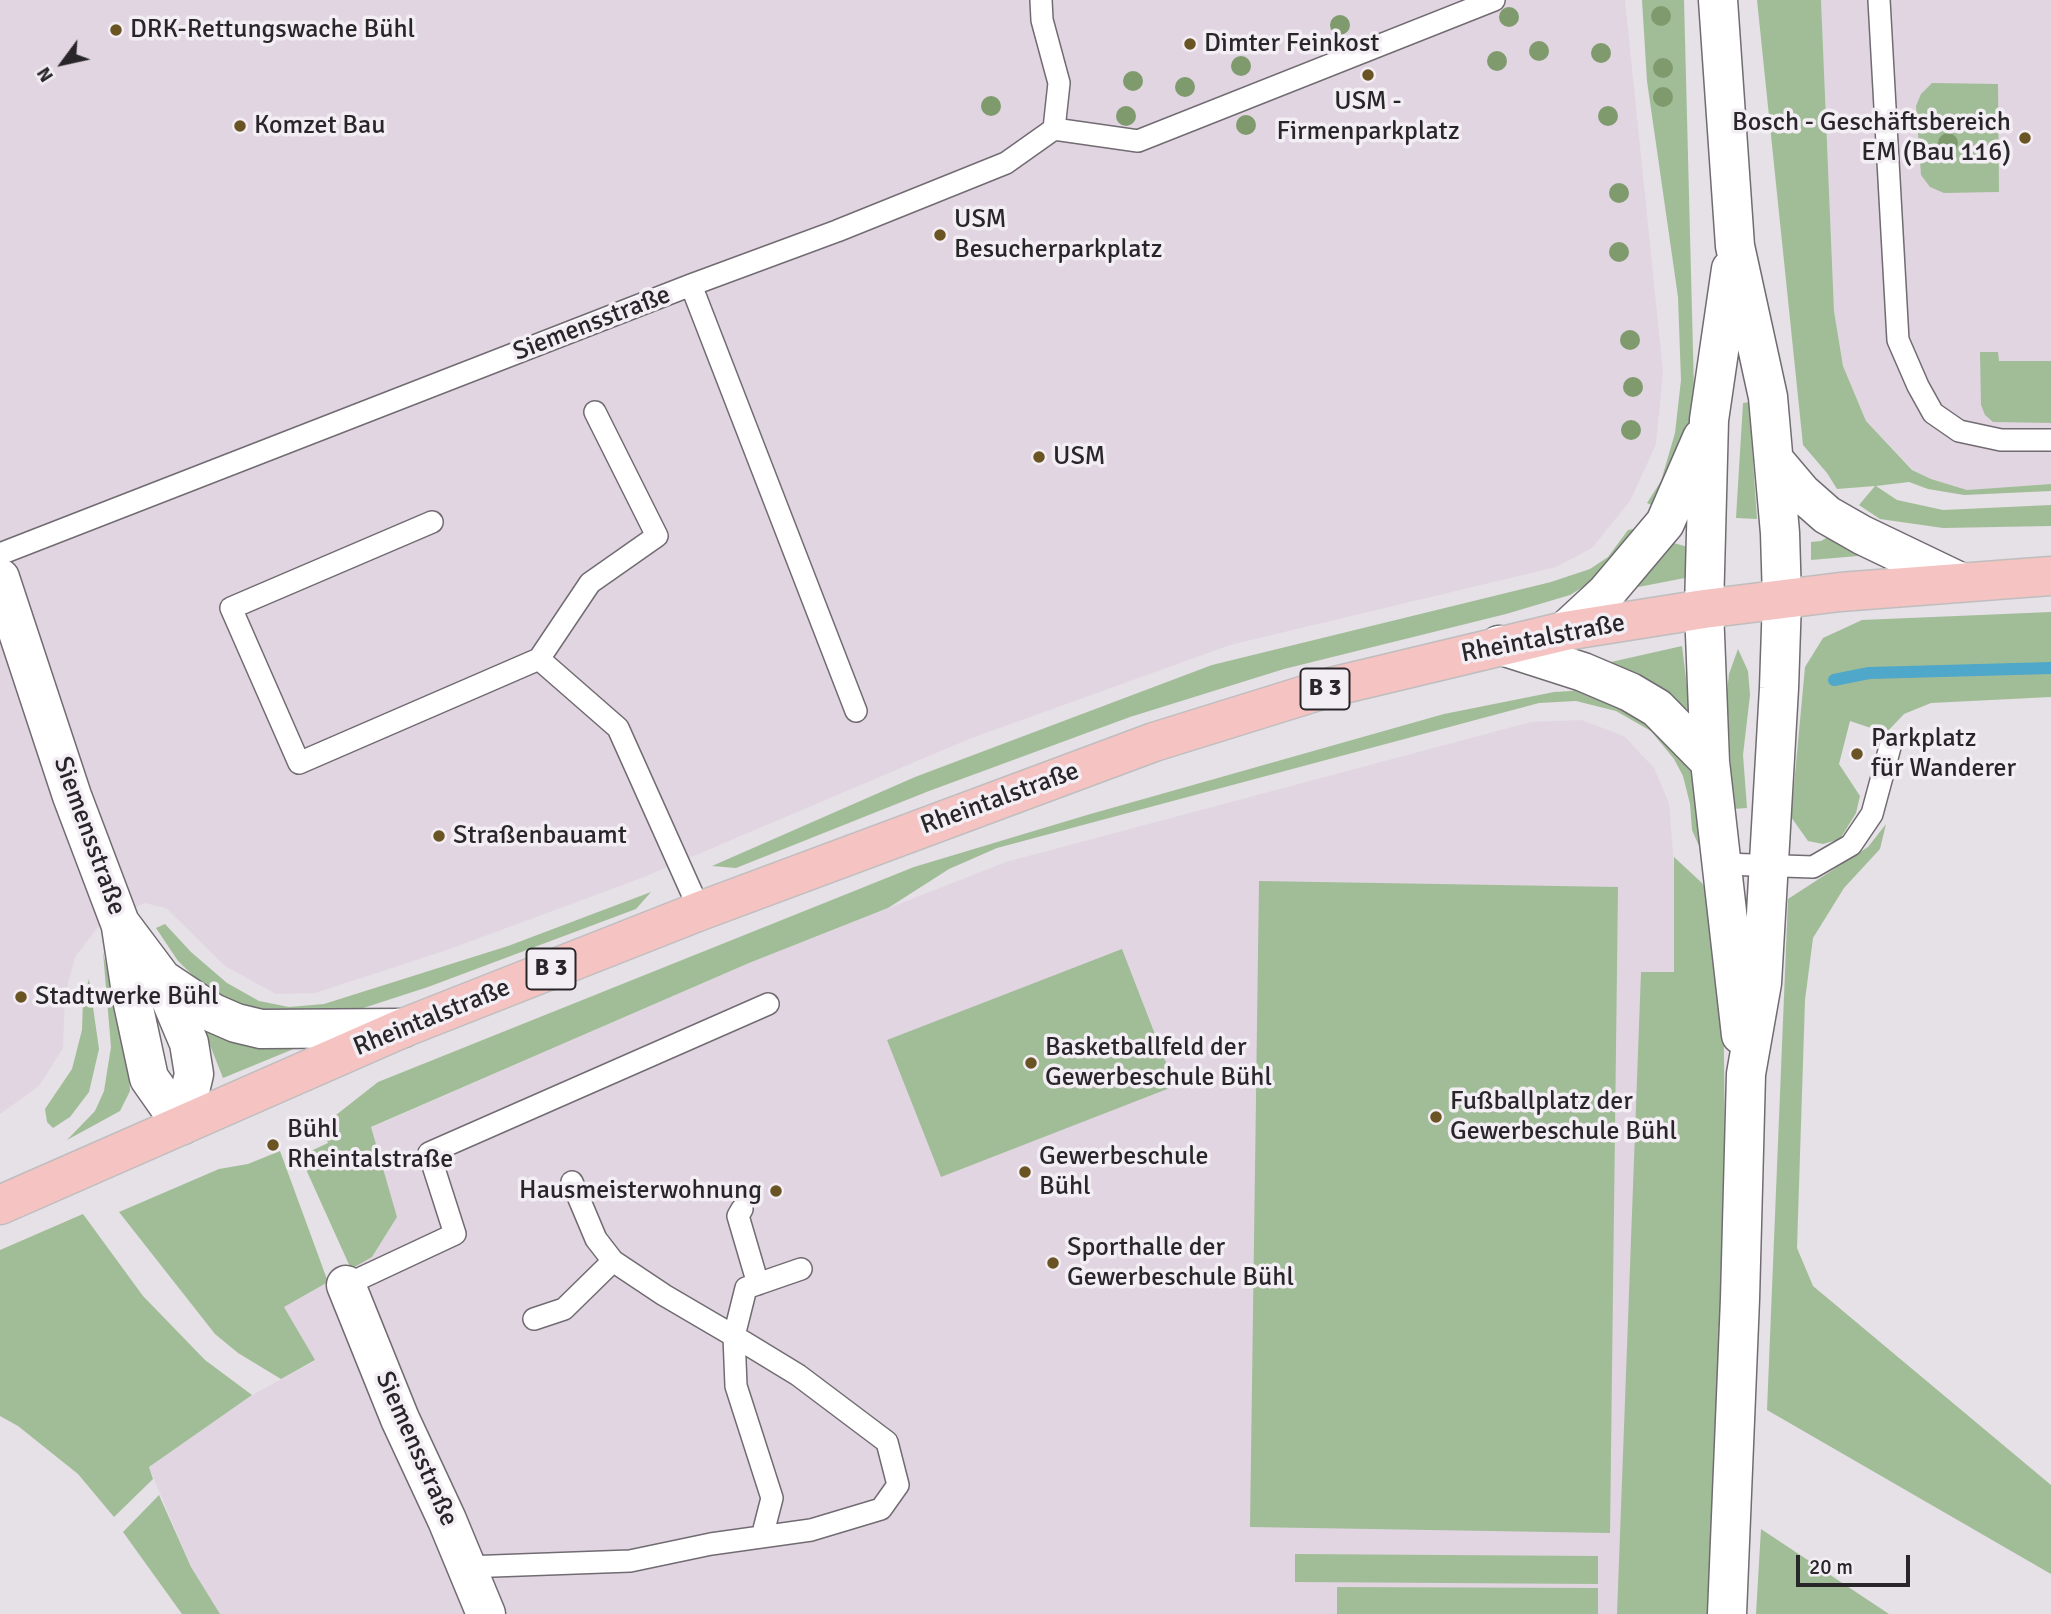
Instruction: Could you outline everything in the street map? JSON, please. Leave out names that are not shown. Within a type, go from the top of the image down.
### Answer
[{"type":"main road","name":"Rheintalstraße","points":[[0,1205],[403,1028],[700,911],[1154,742],[1331,687],[1565,631],[1704,609],[1959,582],[2051,576]]},
{"type":"street","points":[[1718,0],[1735,246],[1768,397],[1780,533],[1782,599],[1762,983],[1746,1074]]},
{"type":"street","points":[[1727,1614],[1746,1074],[1710,762],[1704,609],[1709,420],[1735,246]]},
{"type":"street","points":[[1565,631],[1614,585],[1665,523],[1709,420]]},
{"type":"street","points":[[1774,460],[1802,493],[1827,515],[1959,582]]},
{"type":"street","name":"Siemensstraße","points":[[0,578],[72,796],[120,923],[162,979],[189,1044],[194,1074],[183,1125]]},
{"type":"street","points":[[1499,646],[1583,672],[1630,692],[1657,708],[1710,762]]},
{"type":"street","points":[[120,923],[132,999],[149,1078],[183,1125]]},
{"type":"street","points":[[162,979],[213,1013],[261,1030],[403,1028]]},
{"type":"street","name":"Siemensstraße","points":[[346,1285],[400,1419],[447,1520],[486,1614]]},
{"type":"lane","points":[[1041,0],[1042,20],[1059,83],[1054,129],[1138,141],[1485,2]]},
{"type":"lane","points":[[1880,0],[1898,340],[1933,413],[1959,431],[2001,440],[2051,440]]},
{"type":"lane","name":"Siemensstraße","points":[[0,554],[691,285],[837,231],[1006,163],[1054,129]]},
{"type":"lane","points":[[691,285],[856,711]]},
{"type":"lane","points":[[432,522],[231,608],[299,763],[539,659],[590,583],[657,536],[595,412]]},
{"type":"lane","points":[[539,659],[618,728],[700,911]]},
{"type":"lane","points":[[1723,864],[1813,867],[1851,845],[1872,814],[1890,747]]},
{"type":"lane","points":[[346,1285],[455,1234],[429,1153],[768,1003]]},
{"type":"lane","points":[[466,1567],[629,1561],[711,1544],[811,1530],[881,1509],[898,1485],[887,1442],[799,1375],[664,1295],[613,1261],[597,1239],[572,1182]]},
{"type":"lane","points":[[742,1209],[738,1216],[758,1284]]},
{"type":"lane","points":[[534,1319],[564,1309],[613,1261]]},
{"type":"lane","points":[[762,1537],[772,1498],[736,1385],[734,1336],[746,1288],[801,1269]]},
{"type":"shaded area","points":[[0,0],[1625,0],[1663,372],[1656,444],[1630,501],[1592,548],[1556,567],[1230,645],[969,739],[644,877],[447,950],[315,993],[276,994],[225,966],[166,908],[144,903],[98,927],[75,957],[65,995],[63,1048],[39,1086],[0,1114]]},
{"type":"shaded area","points":[[1821,0],[2051,0],[2051,484],[1967,490],[1931,479],[1913,470],[1866,421],[1843,366],[1834,311]]},
{"type":"shaded area","name":"Gewerbeschule Bühl","points":[[1581,720],[1624,736],[1654,768],[1669,803],[1675,879],[1675,973],[1650,1614],[220,1614],[191,1567],[149,1467],[252,1395],[315,1361],[284,1307],[372,1257],[397,1217],[370,1128],[749,963],[1006,862],[1531,722]]},
{"type":"green space","points":[[1642,0],[1684,0],[1694,390],[1686,443],[1664,511],[1647,503],[1661,481],[1675,433],[1681,380],[1678,297],[1647,81]]},
{"type":"green space","points":[[1757,0],[1821,0],[1834,311],[1843,366],[1866,421],[1912,470],[1931,479],[1967,490],[2051,484],[2051,491],[1964,495],[1928,489],[1909,482],[1876,486],[1897,500],[1943,510],[2051,505],[2051,526],[1943,528],[1880,519],[1859,505],[1875,486],[1837,489],[1803,445]]},
{"type":"green space","points":[[1932,83],[1998,84],[1999,192],[1944,193],[1930,187],[1921,175],[1916,106],[1921,94]]},
{"type":"green space","points":[[1980,352],[1998,352],[1999,361],[2051,361],[2051,423],[1993,422],[1985,415],[1981,405]]},
{"type":"green space","points":[[1749,402],[1757,519],[1736,518],[1743,403]]},
{"type":"green space","points":[[1638,528],[1611,570],[1570,595],[1506,614],[1284,669],[1130,717],[929,791],[736,868],[712,866],[915,777],[1212,665],[1551,582],[1590,569],[1608,557],[1628,530]]},
{"type":"green space","points":[[1837,532],[1881,554],[1811,560],[1811,542],[1821,541]]},
{"type":"green space","points":[[1670,542],[1688,547],[1685,578],[1633,588],[1652,569]]},
{"type":"green space","points":[[2051,612],[2051,697],[1931,703],[1904,714],[1886,733],[1850,721],[1839,764],[1860,796],[1856,813],[1840,839],[1823,844],[1808,841],[1791,817],[1805,667],[1823,638],[1862,620]]},
{"type":"green space","points":[[1682,646],[1690,711],[1647,683],[1602,664]]},
{"type":"green space","points":[[1738,649],[1748,671],[1750,695],[1743,755],[1747,808],[1733,809],[1727,693],[1729,674]]},
{"type":"green space","points":[[1587,690],[1653,718],[1698,772],[1711,853],[1699,846],[1692,830],[1690,804],[1683,776],[1674,759],[1651,731],[1616,711],[1576,701],[1539,703],[997,848],[949,869],[888,908],[749,963],[371,1127],[397,1217],[372,1257],[351,1269],[300,1156],[328,1143],[322,1126],[378,1082],[914,867],[1444,714],[1554,692]]},
{"type":"green space","points":[[1886,824],[1880,849],[1844,888],[1813,938],[1805,1000],[1797,1248],[1813,1286],[2051,1485],[2051,1574],[1767,1410],[1788,899],[1868,847]]},
{"type":"green space","points":[[1674,857],[1702,883],[1716,909],[1723,967],[1726,1242],[1714,1614],[1617,1614],[1641,972],[1674,972]]},
{"type":"green space","name":"Fußballplatz der Gewerbeschule Bühl","points":[[1259,881],[1618,887],[1610,1533],[1250,1527]]},
{"type":"green space","points":[[651,892],[636,909],[428,987],[351,1012],[249,1015],[211,993],[178,961],[156,928],[165,924],[191,952],[227,983],[259,1001],[289,1007],[324,1004],[508,946]]},
{"type":"green space","name":"Basketballfeld der Gewerbeschule Bühl","points":[[1122,949],[1175,1086],[941,1177],[887,1040]]},
{"type":"green space","points":[[103,952],[128,1058],[130,1091],[120,1111],[67,1140],[95,1111],[104,1091],[111,1047]]},
{"type":"green space","points":[[89,979],[99,1049],[89,1092],[70,1117],[53,1128],[47,1122],[45,1109],[72,1069],[82,1030],[83,1000]]},
{"type":"green space","points":[[204,1030],[261,1049],[296,1048],[223,1078]]},
{"type":"green space","points":[[280,1151],[328,1282],[284,1307],[315,1360],[281,1379],[238,1353],[215,1334],[119,1212],[219,1169],[248,1164]]},
{"type":"green space","points":[[83,1214],[143,1296],[205,1360],[252,1395],[149,1467],[153,1479],[114,1517],[78,1474],[18,1426],[0,1416],[0,1250]]},
{"type":"green space","points":[[159,1495],[191,1567],[220,1614],[182,1614],[123,1532]]},
{"type":"green space","points":[[1761,1529],[1889,1614],[1756,1614]]},
{"type":"green space","points":[[1295,1554],[1598,1556],[1598,1584],[1295,1582]]},
{"type":"green space","points":[[1337,1587],[1598,1588],[1598,1614],[1337,1614]]},
{"type":"waterway","points":[[1834,680],[1869,673],[2051,668]]},
{"type":"place","name":"DRK-Rettungswache Bühl","points":[[116,30]]},
{"type":"place","name":"Dimter Feinkost","points":[[1190,44]]},
{"type":"place","name":"USM - Firmenparkplatz","points":[[1368,75]]},
{"type":"place","name":"Komzet Bau","points":[[240,126]]},
{"type":"place","name":"Bosch - Geschäftsbereich EM (Bau 116)","points":[[2025,138]]},
{"type":"place","name":"USM Besucherparkplatz","points":[[940,235]]},
{"type":"place","name":"USM","points":[[1039,457]]},
{"type":"place","name":"Parkplatz für Wanderer","points":[[1857,754]]},
{"type":"place","name":"Straßenbauamt","points":[[439,836]]},
{"type":"place","name":"Stadtwerke Bühl","points":[[21,997]]},
{"type":"place","name":"Basketballfeld der Gewerbeschule Bühl","points":[[1031,1063]]},
{"type":"place","name":"Fußballplatz der Gewerbeschule Bühl","points":[[1436,1117]]},
{"type":"place","name":"Bühl Rheintalstraße","points":[[273,1145]]},
{"type":"place","name":"Gewerbeschule Bühl","points":[[1025,1172]]},
{"type":"place","name":"Hausmeisterwohnung","points":[[776,1191]]},
{"type":"place","name":"Sporthalle der Gewerbeschule Bühl","points":[[1053,1263]]}]
